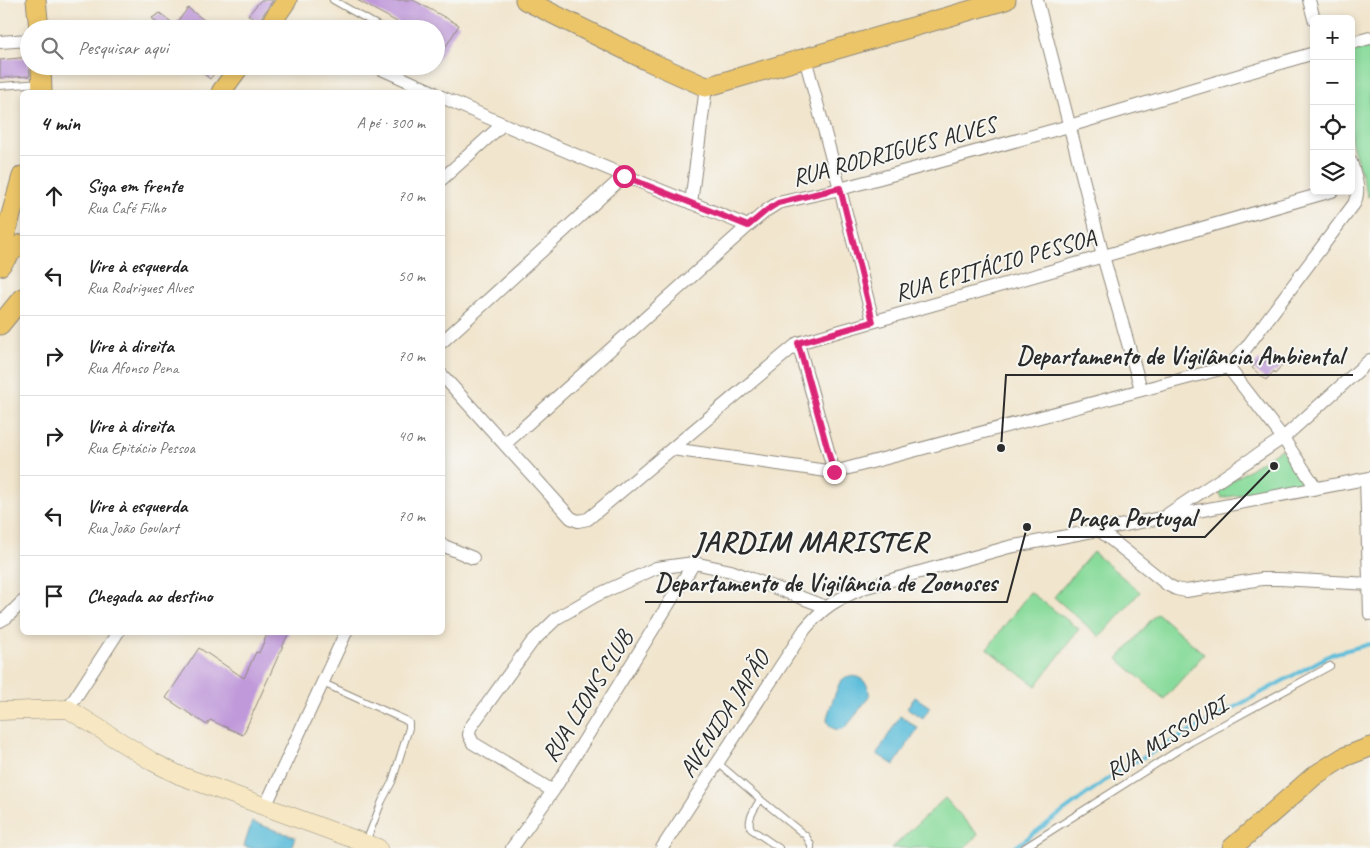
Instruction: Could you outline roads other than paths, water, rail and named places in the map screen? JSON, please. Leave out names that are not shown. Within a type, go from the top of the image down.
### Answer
[{"type":"main road","points":[[36,0],[38,20]]},
{"type":"main road","points":[[273,20],[287,0]]},
{"type":"main road","points":[[525,0],[648,61],[706,87],[1006,0]]},
{"type":"main road","points":[[222,90],[233,75]]},
{"type":"main road","points":[[0,254],[20,183]]},
{"type":"main road","points":[[0,266],[20,245]]},
{"type":"main road","points":[[0,326],[20,301]]},
{"type":"main road","points":[[0,326],[20,308]]},
{"type":"main road","points":[[1232,848],[1314,776],[1344,757],[1370,747]]},
{"type":"street","points":[[1037,0],[1103,256],[1141,389]]},
{"type":"street","points":[[1309,0],[1313,15]]},
{"type":"street","points":[[1355,42],[1370,38]]},
{"type":"street","points":[[0,42],[20,41]]},
{"type":"street","name":"RUA RODRIGUES ALVES","points":[[505,444],[748,226],[778,203],[1069,126],[1310,54]]},
{"type":"street","points":[[805,58],[873,322]]},
{"type":"street","points":[[395,75],[428,90]]},
{"type":"street","points":[[691,203],[706,87]]},
{"type":"street","points":[[445,98],[624,176],[748,226]]},
{"type":"street","points":[[445,176],[503,124]]},
{"type":"street","points":[[445,339],[624,176]]},
{"type":"street","points":[[672,449],[834,472],[1228,367],[1252,341],[1354,204],[1357,199],[1355,190]]},
{"type":"street","name":"RUA EPITÁCIO PESSOA","points":[[505,444],[571,518],[578,522],[588,519],[798,343],[1318,195]]},
{"type":"street","points":[[798,343],[834,472]]},
{"type":"street","points":[[1163,517],[1283,438],[1370,360]]},
{"type":"street","points":[[1228,367],[1283,438],[1316,488]]},
{"type":"street","points":[[445,378],[505,444]]},
{"type":"street","points":[[1368,479],[1370,614]]},
{"type":"street","name":"AVENIDA JAPÃO","points":[[662,848],[805,629],[826,607],[844,596],[872,585],[1009,547],[1368,479]]},
{"type":"street","points":[[1098,529],[1168,585],[1176,589],[1186,591],[1262,579],[1370,584]]},
{"type":"street","points":[[445,546],[473,558]]},
{"type":"street","points":[[553,791],[473,743],[469,735],[470,728],[532,642],[557,618],[595,596],[656,568],[694,563],[731,571],[826,607]]},
{"type":"street","name":"RUA LIONS CLUB","points":[[512,848],[553,791],[694,563]]},
{"type":"street","points":[[0,621],[20,604]]},
{"type":"street","points":[[68,709],[116,635]]},
{"type":"street","points":[[265,807],[345,635]]},
{"type":"street","points":[[0,711],[68,709],[167,770],[372,846]]},
{"type":"lane","points":[[333,0],[368,20]]},
{"type":"lane","points":[[0,86],[42,81]]},
{"type":"lane","name":"RUA MISSOURI","points":[[1024,848],[1191,742],[1330,666]]},
{"type":"lane","points":[[323,683],[405,720],[409,724],[392,782],[382,801],[372,846]]},
{"type":"lane","points":[[718,763],[806,836],[811,848]]},
{"type":"lane","points":[[760,799],[749,820],[749,825],[751,829],[779,848]]},
{"type":"water","points":[[854,676],[866,684],[869,689],[869,697],[847,726],[839,730],[833,728],[829,725],[827,719],[837,689],[841,681]]},
{"type":"water","points":[[915,697],[930,707],[923,718],[907,708]]},
{"type":"water","points":[[900,716],[918,728],[894,765],[877,754]]},
{"type":"water","points":[[252,822],[295,837],[291,848],[251,848],[244,846]]},
{"type":"waterway","points":[[1014,848],[1118,771],[1332,654],[1370,644]]},
{"type":"place","name":"Departamento de Vigilância Ambiental","points":[[1001,448]]},
{"type":"place","name":"Praça Portugal","points":[[1274,466]]},
{"type":"place","name":"Departamento de Vigilância de Zoonoses","points":[[1027,527]]},
{"type":"district","name":"JARDIM MARISTER","points":[[811,541]]}]
